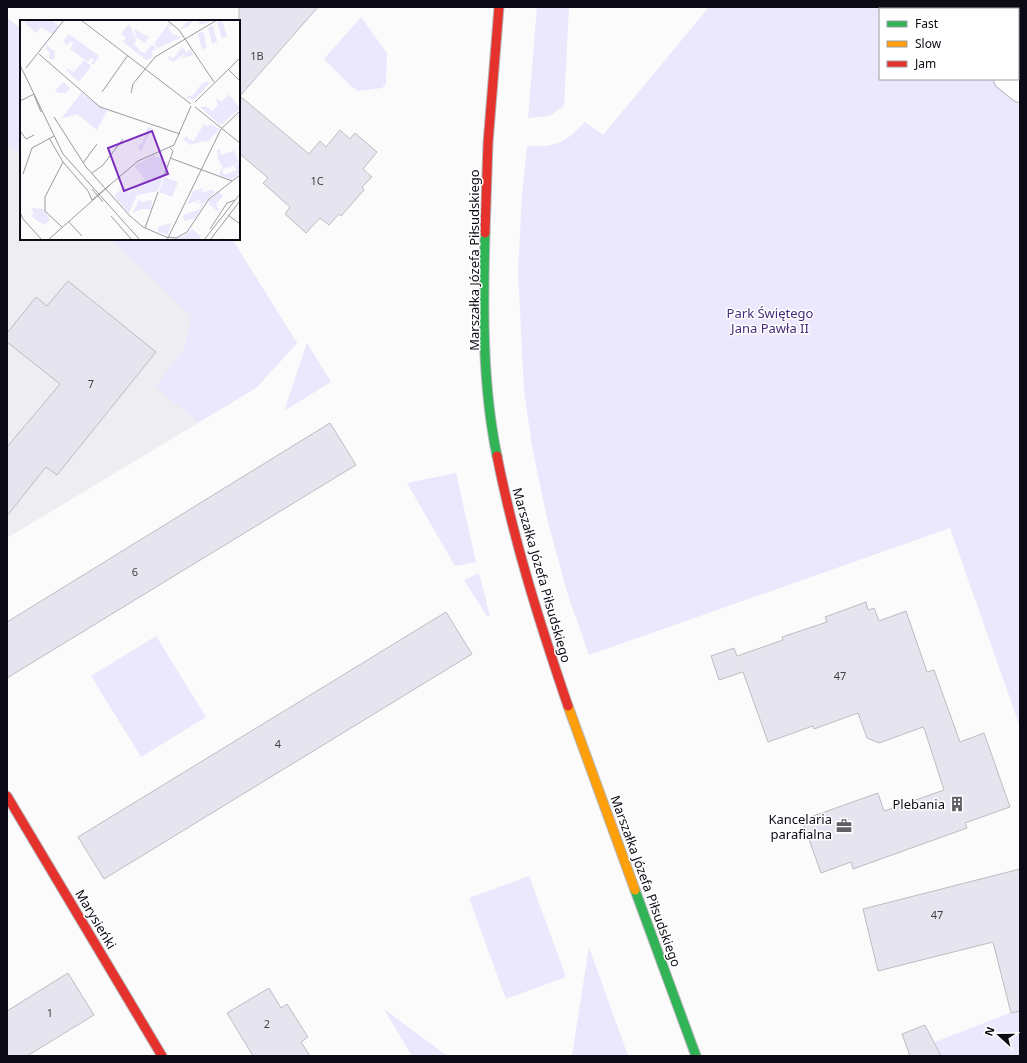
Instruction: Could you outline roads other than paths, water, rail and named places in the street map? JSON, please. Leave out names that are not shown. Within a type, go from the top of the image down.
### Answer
[{"type":"street","name":"Marszałka Józefa Piłsudskiego","points":[[498,7],[489,129],[484,230],[484,314],[488,385],[496,451],[514,532],[536,609],[560,683],[696,1056]]},
{"type":"street","points":[[1006,80],[1020,91]]},
{"type":"street","name":"Marysieńki","points":[[7,796],[162,1056]]},
{"type":"place","name":"Plebania","points":[[957,804]]},
{"type":"place","name":"Kancelaria parafialna","points":[[844,826]]},
{"type":"park label","name":"Park Świętego Jana Pawła II","points":[[770,320]]}]
